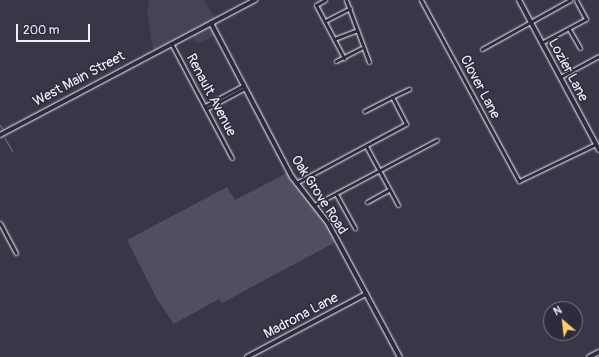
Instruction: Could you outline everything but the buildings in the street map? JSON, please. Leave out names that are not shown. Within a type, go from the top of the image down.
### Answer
[{"type":"street","name":"West Main Street","points":[[0,135],[171,43],[255,0]]},
{"type":"street","points":[[325,0],[316,4],[344,58]]},
{"type":"street","points":[[346,0],[358,30],[362,48],[369,62]]},
{"type":"street","name":"Clover Lane","points":[[421,0],[521,182],[596,144]]},
{"type":"street","name":"Lozier Lane","points":[[519,0],[599,150]]},
{"type":"street","points":[[482,49],[570,0]]},
{"type":"street","points":[[541,43],[586,19],[576,0]]},
{"type":"street","points":[[325,21],[350,8]]},
{"type":"street","name":"Oak Grove Road","points":[[211,23],[296,183],[314,205],[366,294],[400,357]]},
{"type":"street","points":[[569,29],[580,48]]},
{"type":"street","points":[[334,39],[358,30]]},
{"type":"street","name":"Renault Avenue","points":[[171,43],[232,158]]},
{"type":"street","points":[[336,61],[362,48]]},
{"type":"street","points":[[560,77],[599,56]]},
{"type":"street","points":[[206,108],[244,87]]},
{"type":"street","points":[[364,111],[409,89]]},
{"type":"street","points":[[296,183],[406,124],[392,96]]},
{"type":"street","points":[[314,205],[437,140]]},
{"type":"street","points":[[366,146],[398,205]]},
{"type":"street","points":[[367,202],[389,190]]},
{"type":"street","points":[[336,194],[355,228]]},
{"type":"street","points":[[0,223],[16,253]]},
{"type":"street","name":"Madrona Lane","points":[[247,357],[366,294]]},
{"type":"street","points":[[589,357],[599,352]]},
{"type":"shaded area","points":[[149,0],[204,0],[215,18],[153,50],[147,11]]},
{"type":"shaded area","points":[[208,28],[215,35],[197,44],[192,35]]},
{"type":"shaded area","points":[[289,172],[328,223],[334,243],[222,303],[219,299],[174,324],[157,299],[127,240],[227,187],[235,200]]},
{"type":"waterway","points":[[0,125],[2,129]]},
{"type":"waterway","points":[[4,137],[12,151]]}]
